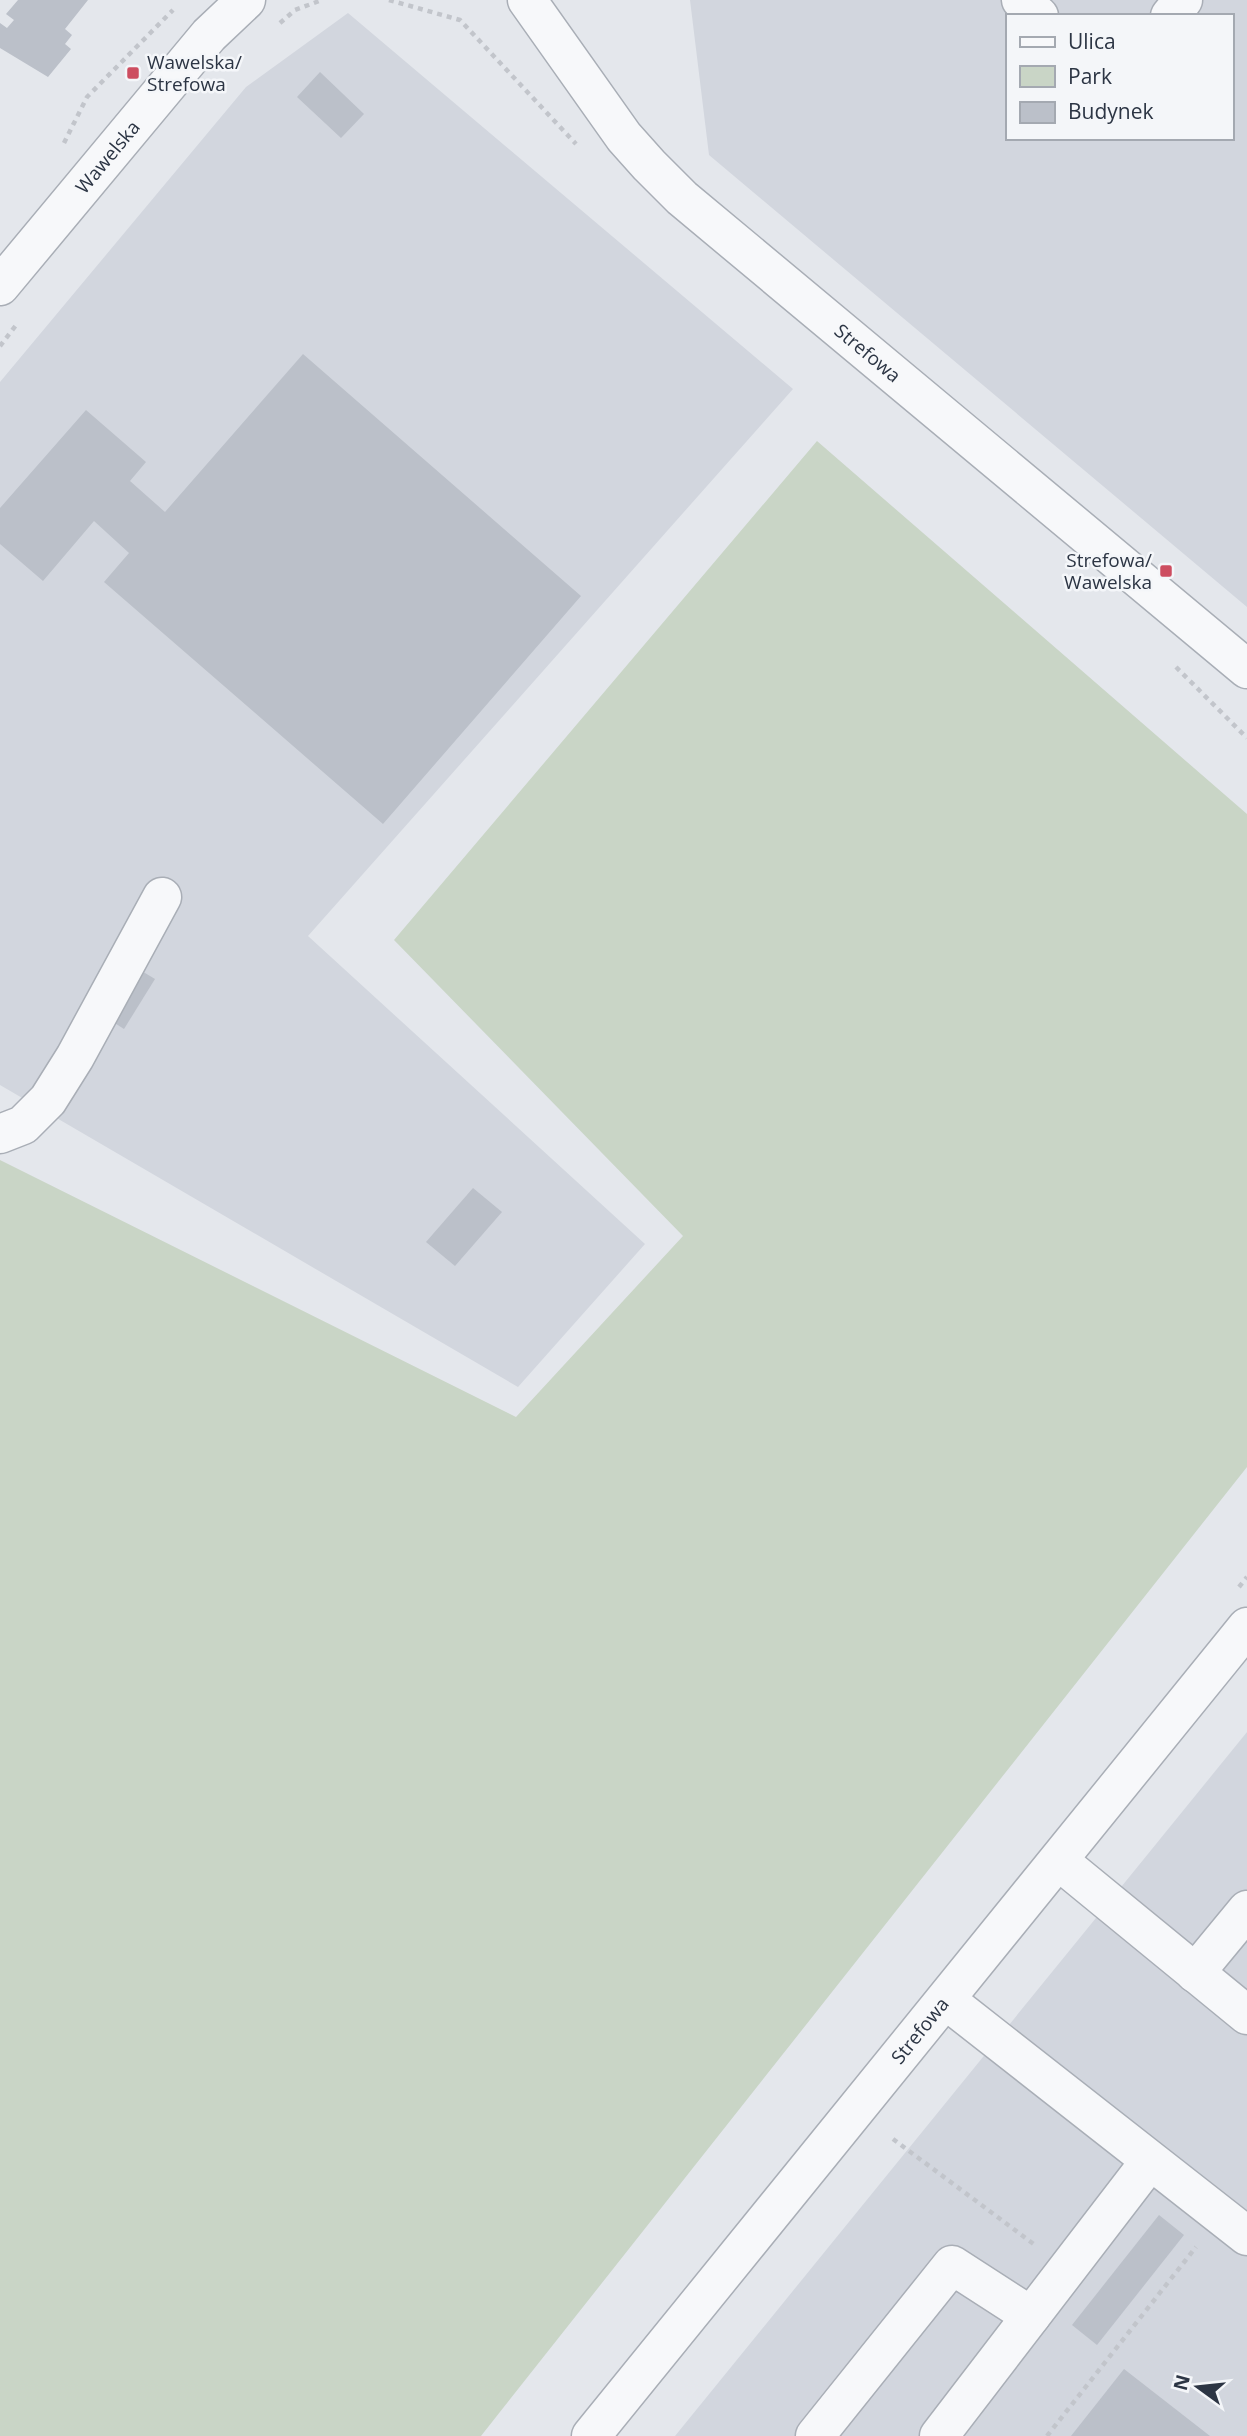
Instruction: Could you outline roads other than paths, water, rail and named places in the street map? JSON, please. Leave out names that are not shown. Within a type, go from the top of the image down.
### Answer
[{"type":"street","name":"Wawelska","points":[[0,286],[209,35],[246,0]]},
{"type":"street","name":"Strefowa","points":[[527,0],[624,136],[682,198],[1247,669]]},
{"type":"street","points":[[1021,0],[1037,14]]},
{"type":"street","points":[[1172,14],[1183,0]]},
{"type":"street","points":[[0,1134],[23,1125],[48,1100],[75,1057],[162,897]]},
{"type":"street","name":"Strefowa","points":[[591,2436],[1247,1627]]},
{"type":"street","points":[[1059,1861],[1247,2015]]},
{"type":"street","points":[[1195,1973],[1247,1910]]},
{"type":"street","points":[[946,2000],[1234,2226]]},
{"type":"street","points":[[939,2436],[1150,2161]]},
{"type":"street","points":[[815,2436],[952,2266],[1031,2316]]},
{"type":"place","name":"Wawelska/ Strefowa","points":[[133,73]]},
{"type":"place","name":"Strefowa/ Wawelska","points":[[1166,571]]}]
